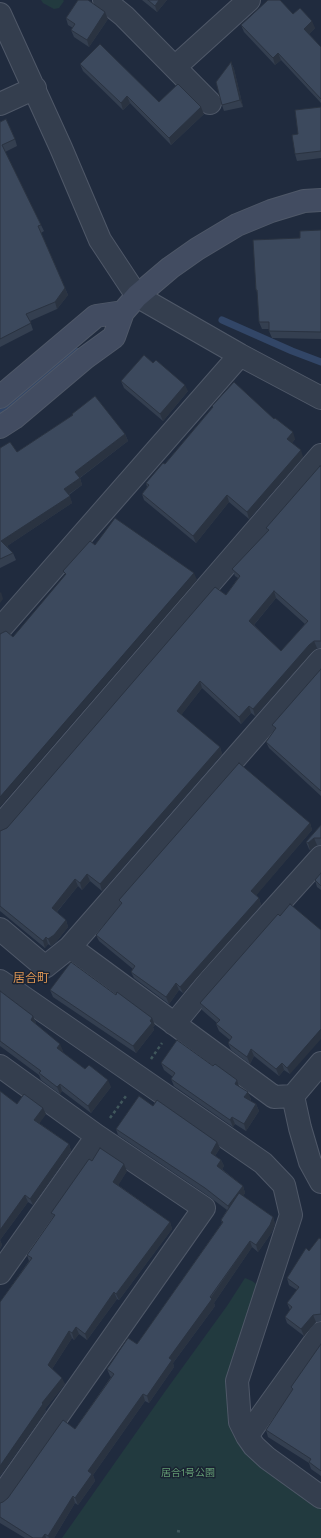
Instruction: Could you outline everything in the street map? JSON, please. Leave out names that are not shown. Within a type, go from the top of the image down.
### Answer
[{"type":"street","points":[[175,68],[249,0]]},
{"type":"street","points":[[106,1],[124,16],[210,103]]},
{"type":"street","points":[[0,14],[130,304],[240,355],[321,398]]},
{"type":"street","points":[[0,104],[34,88]]},
{"type":"street","points":[[0,427],[14,418],[85,358],[114,337],[130,304],[170,268],[197,249],[237,225],[304,201],[321,200]]},
{"type":"street","points":[[0,395],[96,316],[130,304]]},
{"type":"street","points":[[0,629],[240,355]]},
{"type":"street","points":[[0,826],[321,455]]},
{"type":"street","points":[[0,929],[45,967],[70,947],[321,660]]},
{"type":"street","points":[[174,1024],[211,979],[321,857]]},
{"type":"street","points":[[70,947],[274,1097],[294,1096],[321,1063]]},
{"type":"street","points":[[0,981],[263,1163],[284,1184],[291,1215],[237,1381],[240,1422],[254,1446],[267,1458],[321,1497]]},
{"type":"street","points":[[0,1066],[97,1136],[204,1208],[0,1498]]},
{"type":"street","points":[[294,1096],[300,1128],[310,1162],[321,1182]]},
{"type":"street","points":[[0,1273],[97,1136]]},
{"type":"street","points":[[247,1436],[321,1333]]},
{"type":"path","points":[[177,1531],[183,1532]]},
{"type":"green space","points":[[41,0],[64,1],[59,8],[54,9],[43,3]]},
{"type":"green space","name":"居合1号公園","points":[[245,1278],[263,1289],[237,1424],[321,1504],[321,1538],[62,1538],[227,1306]]},
{"type":"building","points":[[78,0],[88,0],[105,12],[87,40],[71,30],[75,24],[66,18]]},
{"type":"building","points":[[148,0],[159,0],[155,6]]},
{"type":"building","points":[[268,0],[280,0],[293,14],[300,8],[312,21],[304,29],[321,47],[321,99],[278,53],[273,58],[241,25]]},
{"type":"building","points":[[100,44],[159,102],[178,84],[201,107],[169,138],[127,96],[121,103],[80,64]]},
{"type":"building","points":[[231,62],[240,100],[222,105],[216,82]]},
{"type":"building","points":[[321,107],[321,151],[295,154],[292,135],[298,134],[295,110]]},
{"type":"building","points":[[6,119],[15,139],[2,145],[41,225],[38,226],[65,288],[55,302],[26,314],[31,323],[0,339],[0,122]]},
{"type":"building","points":[[321,230],[321,332],[269,331],[269,322],[259,322],[253,240],[300,238],[300,231]]},
{"type":"building","points":[[144,355],[153,363],[156,360],[185,385],[160,414],[121,381]]},
{"type":"building","points":[[234,382],[274,419],[275,418],[293,432],[287,439],[301,450],[247,512],[227,495],[193,536],[142,494],[149,485],[146,483],[163,463],[165,464],[213,407],[212,406]]},
{"type":"building","points":[[95,396],[125,434],[75,472],[80,478],[64,489],[70,496],[1,541],[13,553],[0,559],[0,448],[10,442],[17,452],[73,415],[72,414]]},
{"type":"building","points":[[321,466],[321,641],[314,641],[309,645],[253,709],[249,706],[239,717],[200,681],[177,711],[220,747],[100,884],[87,874],[80,883],[75,879],[52,908],[66,920],[54,935],[48,939],[46,937],[43,941],[0,906],[0,831],[7,828],[215,587],[226,595],[240,576],[232,569],[269,530],[266,528]],"holes":[[[274,591],[308,621],[281,651],[249,621]]]},
{"type":"building","points":[[115,518],[194,573],[0,797],[0,634],[6,631],[13,637],[66,574],[63,571],[90,541],[95,545]]},
{"type":"building","points":[[321,669],[321,791],[266,742],[276,728],[272,725]]},
{"type":"building","points":[[239,763],[310,823],[251,891],[259,898],[180,987],[176,983],[166,997],[131,972],[135,966],[96,935],[122,903],[119,900]]},
{"type":"building","points":[[321,825],[321,838],[314,838],[308,843],[306,842]]},
{"type":"building","points":[[321,873],[321,886],[315,880]]},
{"type":"building","points":[[290,904],[321,930],[321,1029],[287,1068],[282,1063],[276,1069],[251,1049],[247,1057],[228,1043],[232,1037],[216,1024],[220,1020],[200,1003],[278,914],[280,916]]},
{"type":"building","points":[[71,962],[116,995],[117,992],[152,1018],[150,1021],[152,1023],[133,1046],[50,990]]},
{"type":"building","points":[[0,991],[33,1016],[31,1020],[60,1044],[57,1048],[85,1069],[89,1065],[108,1080],[88,1106],[60,1084],[57,1087],[39,1073],[41,1071],[0,1041]]},
{"type":"building","points":[[177,1040],[213,1066],[215,1064],[237,1080],[235,1084],[248,1092],[244,1097],[256,1104],[244,1124],[232,1117],[230,1120],[171,1079],[175,1073],[161,1063]]},
{"type":"building","points":[[0,1091],[17,1104],[24,1094],[43,1108],[34,1120],[69,1144],[30,1199],[25,1195],[0,1230]]},
{"type":"building","points":[[139,1096],[153,1106],[157,1100],[217,1142],[211,1153],[221,1160],[217,1166],[243,1186],[228,1206],[205,1188],[116,1129]]},
{"type":"building","points":[[100,1148],[124,1164],[113,1182],[170,1222],[116,1294],[114,1292],[85,1334],[76,1327],[72,1333],[69,1331],[48,1365],[62,1378],[42,1403],[43,1404],[0,1466],[0,1302],[32,1258],[27,1255],[55,1215],[51,1213],[89,1159],[92,1161]]},
{"type":"building","points":[[239,1193],[273,1217],[270,1225],[256,1245],[250,1241],[210,1297],[212,1299],[169,1358],[172,1360],[147,1396],[143,1394],[88,1471],[92,1474],[75,1498],[73,1496],[48,1536],[45,1534],[42,1538],[33,1538],[0,1517],[0,1503],[8,1498],[63,1420],[75,1429],[114,1374],[107,1369],[128,1338],[137,1344],[223,1222],[221,1220]]},
{"type":"building","points":[[319,1238],[321,1239],[321,1314],[313,1315],[301,1329],[285,1317],[292,1307],[287,1303],[299,1287],[287,1278],[306,1248],[309,1251]]},
{"type":"building","points":[[321,1344],[321,1471],[309,1462],[311,1459],[266,1430],[293,1389],[291,1387]]},
{"type":"waterway","points":[[222,320],[321,362]]},
{"type":"waterway","points":[[0,412],[76,351]]},
{"type":"district","name":"居合町","points":[[31,978]]}]
